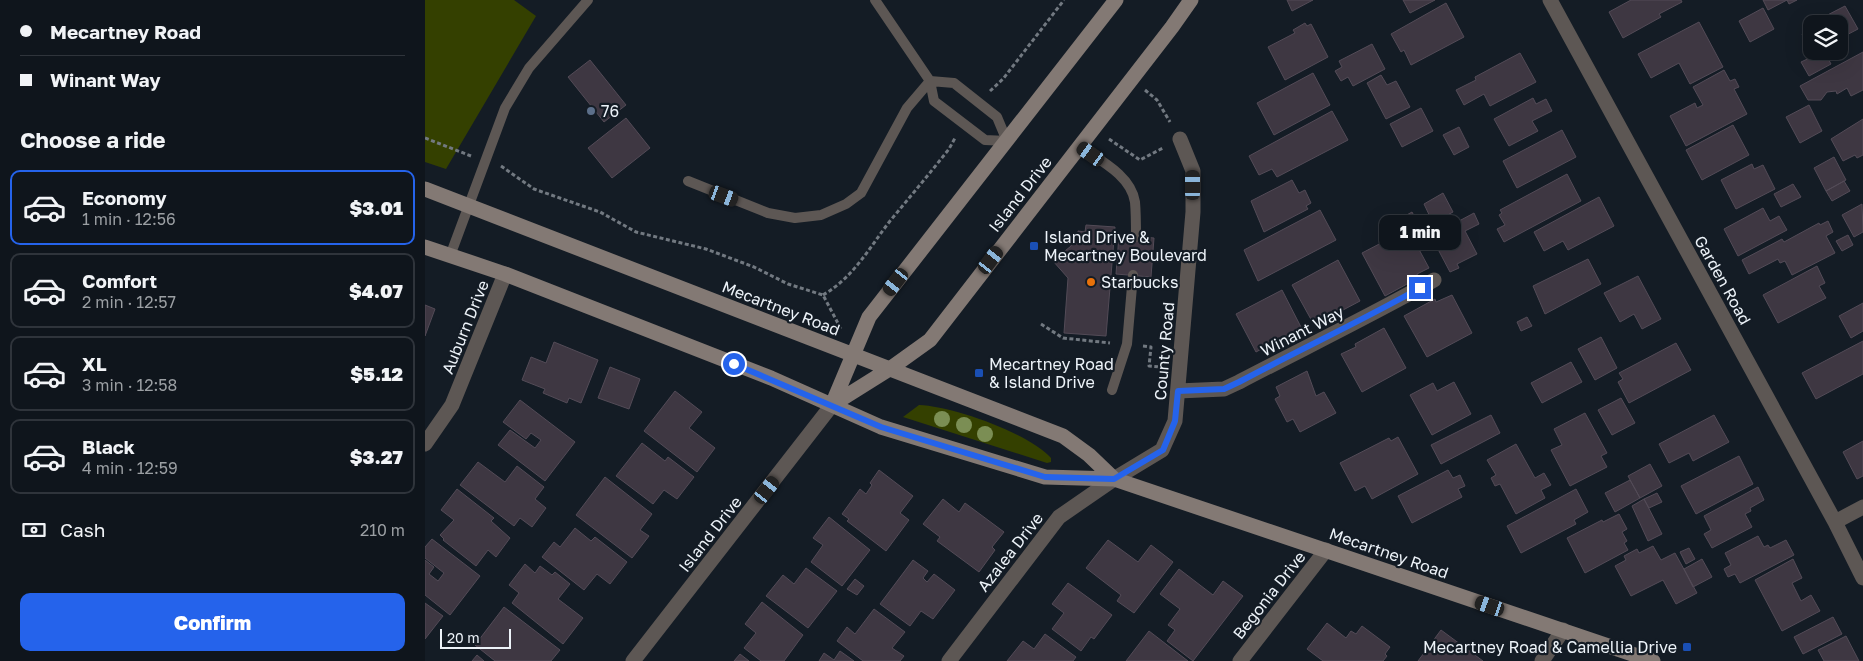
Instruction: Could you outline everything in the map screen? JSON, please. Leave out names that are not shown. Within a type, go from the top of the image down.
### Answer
[{"type":"main road","name":"Island Drive","points":[[832,405],[869,317],[1116,0]]},
{"type":"main road","name":"Island Drive","points":[[832,405],[891,368],[930,340],[1191,0]]},
{"type":"main road","name":"Mecartney Road","points":[[425,189],[1063,436],[1114,479]]},
{"type":"main road","name":"Mecartney Road","points":[[425,246],[505,274],[771,378],[881,427],[1045,477],[1114,479],[1653,661]]},
{"type":"street","name":"Garden Road","points":[[1551,0],[1835,522],[1863,578]]},
{"type":"street","name":"County Road","points":[[1114,479],[1163,450],[1175,421],[1193,212],[1193,171],[1180,139]]},
{"type":"street","name":"Auburn Drive","points":[[425,444],[452,405],[505,274]]},
{"type":"street","name":"Winant Way","points":[[1178,391],[1224,389],[1341,328],[1362,320],[1434,280]]},
{"type":"street","name":"Island Drive","points":[[633,661],[832,405]]},
{"type":"street","name":"Azalea Drive","points":[[949,661],[1059,517],[1114,479]]},
{"type":"street","points":[[1835,522],[1863,507]]},
{"type":"street","name":"Begonia Drive","points":[[1240,661],[1325,550]]},
{"type":"street","points":[[1542,661],[1563,630]]},
{"type":"lane","points":[[450,256],[505,108],[529,68],[587,0]]},
{"type":"lane","points":[[875,0],[930,81],[934,101],[985,140],[1007,141],[997,117],[980,103],[954,84],[930,81]]},
{"type":"lane","points":[[688,181],[768,213],[795,218],[821,215],[846,204],[861,193],[907,108],[930,81]]},
{"type":"lane","points":[[1079,146],[1115,170],[1127,183],[1135,200],[1136,237]]},
{"type":"lane","points":[[1113,390],[1127,344],[1133,275]]},
{"type":"path","points":[[980,103],[1003,79],[1064,0]]},
{"type":"path","points":[[1093,128],[1139,160],[1180,139],[1157,100],[1131,79]]},
{"type":"path","points":[[823,295],[835,288],[856,269],[891,221],[949,149],[964,124]]},
{"type":"path","points":[[425,138],[502,166],[533,189],[601,212],[636,232],[706,249],[754,267],[788,284],[823,295],[853,354]]},
{"type":"green space","points":[[425,0],[514,0],[536,16],[446,169],[425,162]]},
{"type":"green space","points":[[919,405],[950,410],[989,422],[1026,439],[1051,458],[1051,462],[1047,463],[903,417]]},
{"type":"building","points":[[1287,0],[1313,0],[1292,11]]},
{"type":"building","points":[[1403,0],[1435,0],[1410,13]]},
{"type":"building","points":[[1631,0],[1681,0],[1682,2],[1659,14],[1661,17],[1623,38],[1609,12]]},
{"type":"building","points":[[1763,0],[1787,0],[1768,10]]},
{"type":"building","points":[[1787,0],[1797,0],[1789,4]]},
{"type":"building","points":[[1446,3],[1464,37],[1411,65],[1404,50],[1401,52],[1391,34]]},
{"type":"building","points":[[1845,6],[1858,29],[1848,34],[1848,15],[1828,15]]},
{"type":"building","points":[[1763,8],[1774,29],[1750,42],[1739,21]]},
{"type":"building","points":[[1699,22],[1723,67],[1690,84],[1679,63],[1651,78],[1638,54]]},
{"type":"building","points":[[1305,23],[1307,26],[1311,24],[1328,57],[1285,80],[1268,47],[1295,33],[1293,30]]},
{"type":"building","points":[[1372,44],[1385,69],[1353,86],[1348,77],[1341,81],[1335,71],[1342,67],[1339,61]]},
{"type":"building","points":[[1863,52],[1863,90],[1851,96],[1847,88],[1837,94],[1836,91],[1827,92],[1821,100],[1808,100],[1800,86]]},
{"type":"building","points":[[1520,53],[1536,82],[1490,106],[1484,94],[1464,105],[1456,90],[1476,80],[1475,77]]},
{"type":"building","points":[[590,60],[626,105],[604,122],[568,77]]},
{"type":"building","points":[[1805,60],[1829,60],[1831,64],[1809,76],[1801,62]]},
{"type":"building","points":[[1724,70],[1730,81],[1735,79],[1739,87],[1734,89],[1747,114],[1686,146],[1670,116],[1695,103],[1697,108],[1703,105],[1693,87]]},
{"type":"building","points":[[1313,73],[1330,105],[1274,135],[1257,103]]},
{"type":"building","points":[[1381,75],[1387,85],[1396,81],[1410,107],[1386,119],[1367,83]]},
{"type":"building","points":[[1533,98],[1536,104],[1546,99],[1552,111],[1532,121],[1538,131],[1509,146],[1494,119]]},
{"type":"building","points":[[1809,105],[1822,131],[1800,143],[1786,117]]},
{"type":"building","points":[[1421,108],[1433,131],[1402,147],[1390,124]]},
{"type":"building","points":[[1332,111],[1348,140],[1277,177],[1272,169],[1259,175],[1249,156]]},
{"type":"building","points":[[626,118],[650,148],[612,178],[588,148]]},
{"type":"building","points":[[1863,119],[1863,155],[1857,158],[1855,155],[1843,161],[1831,139]]},
{"type":"building","points":[[1733,125],[1749,155],[1702,180],[1686,150]]},
{"type":"building","points":[[1459,127],[1469,147],[1454,155],[1443,135]]},
{"type":"building","points":[[1562,130],[1576,157],[1517,188],[1503,161]]},
{"type":"building","points":[[1834,157],[1846,180],[1826,191],[1814,168]]},
{"type":"building","points":[[1752,164],[1754,169],[1763,165],[1775,189],[1736,209],[1721,180]]},
{"type":"building","points":[[1567,174],[1581,201],[1504,242],[1497,229],[1505,225],[1499,215],[1502,213],[1500,210]]},
{"type":"building","points":[[1292,180],[1299,193],[1305,190],[1311,203],[1306,206],[1308,209],[1264,232],[1251,201]]},
{"type":"building","points":[[1844,181],[1850,191],[1832,201],[1826,191]]},
{"type":"building","points":[[1793,184],[1801,197],[1781,207],[1774,194]]},
{"type":"building","points":[[1443,193],[1453,212],[1433,223],[1424,204]]},
{"type":"building","points":[[1599,197],[1614,226],[1568,250],[1563,241],[1544,251],[1534,232]]},
{"type":"building","points":[[1862,204],[1863,232],[1854,237],[1842,215]]},
{"type":"building","points":[[1763,208],[1770,221],[1779,216],[1787,230],[1738,256],[1724,229]]},
{"type":"building","points":[[1320,210],[1336,240],[1258,281],[1244,250]]},
{"type":"building","points":[[1412,212],[1419,225],[1412,228],[1405,216]]},
{"type":"building","points":[[1474,213],[1479,224],[1465,231],[1477,254],[1457,264],[1459,268],[1450,272],[1431,236]]},
{"type":"building","points":[[1828,221],[1833,232],[1826,236],[1835,253],[1792,275],[1785,261],[1780,263],[1778,259],[1749,274],[1742,260],[1782,239],[1784,242],[1819,223],[1820,225]]},
{"type":"building","points":[[1086,225],[1115,227],[1106,336],[1064,333],[1068,278],[1053,261],[1071,246],[1072,236],[1077,237],[1078,231],[1085,232]]},
{"type":"building","points":[[1408,229],[1429,268],[1417,274],[1418,278],[1385,296],[1362,253]]},
{"type":"building","points":[[1119,235],[1154,238],[1151,277],[1116,274]]},
{"type":"building","points":[[1848,235],[1853,245],[1842,251],[1836,241]]},
{"type":"building","points":[[1588,259],[1601,284],[1545,314],[1533,286]]},
{"type":"building","points":[[1338,260],[1360,301],[1326,319],[1325,317],[1313,323],[1292,285]]},
{"type":"building","points":[[1817,266],[1825,283],[1819,286],[1826,298],[1778,323],[1763,295]]},
{"type":"building","points":[[1638,276],[1661,319],[1642,329],[1634,314],[1620,322],[1604,293]]},
{"type":"building","points":[[1282,290],[1303,331],[1270,351],[1267,346],[1256,352],[1236,314]]},
{"type":"building","points":[[1452,295],[1472,333],[1427,357],[1404,316],[1435,299],[1436,302]]},
{"type":"building","points":[[1863,303],[1863,331],[1851,338],[1839,316]]},
{"type":"building","points":[[425,305],[435,309],[425,336]]},
{"type":"building","points":[[1527,317],[1532,326],[1521,331],[1517,322]]},
{"type":"building","points":[[1384,328],[1406,368],[1362,392],[1341,354],[1356,347],[1355,344]]},
{"type":"building","points":[[1601,337],[1617,368],[1595,380],[1578,349]]},
{"type":"building","points":[[1863,341],[1863,374],[1816,399],[1802,373]]},
{"type":"building","points":[[554,342],[598,360],[581,403],[569,398],[567,403],[543,393],[545,389],[522,380],[531,357],[546,363]]},
{"type":"building","points":[[1676,343],[1691,370],[1629,403],[1618,382],[1623,379],[1619,373]]},
{"type":"building","points":[[1571,362],[1582,382],[1542,403],[1531,383]]},
{"type":"building","points":[[610,367],[640,379],[629,409],[598,398]]},
{"type":"building","points":[[1307,371],[1316,396],[1324,392],[1336,413],[1300,432],[1293,419],[1287,422],[1275,399],[1280,396],[1276,387]]},
{"type":"building","points":[[1454,382],[1471,414],[1432,435],[1410,395],[1433,383],[1437,391]]},
{"type":"building","points":[[675,391],[702,412],[689,428],[715,448],[697,472],[644,431]]},
{"type":"building","points":[[1621,398],[1635,423],[1612,435],[1598,410]]},
{"type":"building","points":[[520,400],[575,442],[545,481],[498,445],[510,430],[535,448],[541,440],[531,433],[526,439],[503,422]]},
{"type":"building","points":[[1585,413],[1607,453],[1601,456],[1607,467],[1570,486],[1551,450],[1562,445],[1554,429]]},
{"type":"building","points":[[1491,415],[1500,433],[1441,464],[1431,445]]},
{"type":"building","points":[[1714,415],[1729,442],[1693,461],[1689,453],[1669,463],[1659,444]]},
{"type":"building","points":[[1398,437],[1418,474],[1372,499],[1365,486],[1355,491],[1340,463],[1389,438],[1391,441]]},
{"type":"building","points":[[1863,441],[1863,476],[1857,479],[1843,452]]},
{"type":"building","points":[[642,443],[665,461],[668,457],[694,477],[677,499],[664,490],[653,504],[616,476]]},
{"type":"building","points":[[1516,444],[1535,478],[1544,473],[1551,485],[1541,490],[1545,498],[1516,514],[1500,484],[1495,486],[1491,478],[1496,475],[1487,460]]},
{"type":"building","points":[[1739,456],[1753,484],[1696,514],[1681,486]]},
{"type":"building","points":[[478,462],[505,482],[517,466],[544,487],[535,499],[546,508],[532,527],[520,518],[514,526],[460,485]]},
{"type":"building","points":[[1650,464],[1662,486],[1640,498],[1628,476]]},
{"type":"building","points":[[879,470],[913,496],[900,513],[909,520],[886,551],[847,521],[849,519],[842,514],[860,489],[866,494],[872,485],[870,483]]},
{"type":"building","points":[[1448,470],[1453,478],[1460,475],[1465,486],[1458,489],[1462,497],[1412,523],[1398,496]]},
{"type":"building","points":[[605,477],[652,514],[640,530],[649,536],[632,558],[576,515]]},
{"type":"building","points":[[1630,480],[1640,498],[1615,512],[1605,493]]},
{"type":"building","points":[[1758,487],[1764,500],[1750,508],[1751,511],[1745,514],[1752,527],[1712,548],[1704,534],[1711,530],[1704,516]]},
{"type":"building","points":[[457,489],[494,518],[491,521],[510,538],[496,557],[488,550],[476,566],[443,540],[440,535],[454,520],[441,510]]},
{"type":"building","points":[[1576,489],[1588,512],[1574,520],[1576,524],[1521,553],[1507,526]]},
{"type":"building","points":[[1657,493],[1662,502],[1649,508],[1644,499]]},
{"type":"building","points":[[943,499],[959,512],[965,503],[1004,532],[992,547],[995,550],[979,572],[937,541],[940,537],[923,524]]},
{"type":"building","points":[[1644,499],[1662,534],[1648,541],[1632,506]]},
{"type":"building","points":[[1619,514],[1627,529],[1622,532],[1627,541],[1624,543],[1628,550],[1585,573],[1567,538],[1602,520],[1603,522]]},
{"type":"building","points":[[829,517],[870,550],[842,586],[811,562],[823,545],[813,538]]},
{"type":"building","points":[[575,528],[591,541],[595,537],[627,562],[610,584],[597,574],[584,590],[542,557],[554,542],[560,547]]},
{"type":"building","points":[[1758,536],[1764,547],[1768,545],[1770,548],[1786,540],[1794,555],[1740,583],[1735,574],[1728,577],[1724,569],[1731,565],[1725,553]]},
{"type":"building","points":[[432,539],[480,576],[450,615],[425,595],[425,560],[434,567],[429,574],[438,581],[444,573],[425,558],[425,547]]},
{"type":"building","points":[[1108,540],[1138,562],[1151,545],[1173,562],[1134,613],[1117,601],[1121,595],[1086,568]]},
{"type":"building","points":[[1653,546],[1661,560],[1675,553],[1697,593],[1676,604],[1663,580],[1631,596],[1615,566],[1626,560],[1624,556],[1637,549],[1639,553]]},
{"type":"building","points":[[1689,548],[1695,559],[1686,564],[1680,552]]},
{"type":"building","points":[[1702,559],[1712,577],[1693,587],[1684,569]]},
{"type":"building","points":[[1793,559],[1802,578],[1792,583],[1801,601],[1811,595],[1820,611],[1782,631],[1755,580]]},
{"type":"building","points":[[913,560],[928,571],[923,578],[927,582],[934,574],[955,590],[933,619],[921,611],[910,626],[880,604]]},
{"type":"building","points":[[525,564],[535,573],[540,566],[552,575],[555,572],[570,584],[558,599],[583,618],[563,644],[512,603],[519,593],[509,585]]},
{"type":"building","points":[[806,568],[837,591],[808,628],[766,596],[783,575],[794,584]]},
{"type":"building","points":[[1179,569],[1213,595],[1223,581],[1243,596],[1193,661],[1167,641],[1175,630],[1168,625],[1180,609],[1160,594]]},
{"type":"building","points":[[855,579],[864,586],[857,595],[847,589]]},
{"type":"building","points":[[1068,583],[1112,615],[1094,639],[1091,637],[1081,651],[1052,629],[1064,613],[1052,604]]},
{"type":"building","points":[[762,602],[803,635],[784,661],[761,661],[744,648],[756,633],[745,624]]},
{"type":"building","points":[[425,603],[443,616],[425,639]]},
{"type":"building","points":[[504,607],[560,650],[551,661],[495,661],[475,645]]},
{"type":"building","points":[[874,609],[905,632],[892,648],[904,656],[900,661],[863,661],[837,641],[847,627],[855,634]]},
{"type":"building","points":[[1833,617],[1842,634],[1803,654],[1794,637]]},
{"type":"building","points":[[1327,623],[1346,638],[1351,631],[1356,634],[1362,626],[1390,647],[1385,654],[1387,656],[1383,661],[1323,661],[1307,649]]},
{"type":"building","points":[[1441,630],[1483,661],[1418,661]]},
{"type":"building","points":[[1149,631],[1188,661],[1126,661]]},
{"type":"building","points":[[1045,634],[1076,657],[1073,661],[1007,661],[1023,641],[1034,649]]},
{"type":"building","points":[[1846,636],[1859,661],[1824,661],[1818,650]]},
{"type":"building","points":[[840,651],[854,661],[819,661],[824,653],[834,660]]},
{"type":"building","points":[[740,654],[749,661],[734,661]]},
{"type":"building","points":[[477,655],[484,661],[472,661]]},
{"type":"place","name":"76","points":[[591,111]]},
{"type":"place","name":"Island Drive & Mecartney Boulevard","points":[[1034,246]]},
{"type":"place","name":"Starbucks","points":[[1091,282]]},
{"type":"place","name":"Mecartney Road & Island Drive","points":[[979,373]]},
{"type":"place","name":"Mecartney Road & Camellia Drive","points":[[1687,647]]},
{"type":"route","points":[[734,364],[771,378],[881,427],[948,448],[1045,477],[1114,479],[1163,450],[1175,421],[1178,391],[1204,392],[1224,389],[1341,328],[1362,320],[1420,288]]}]
